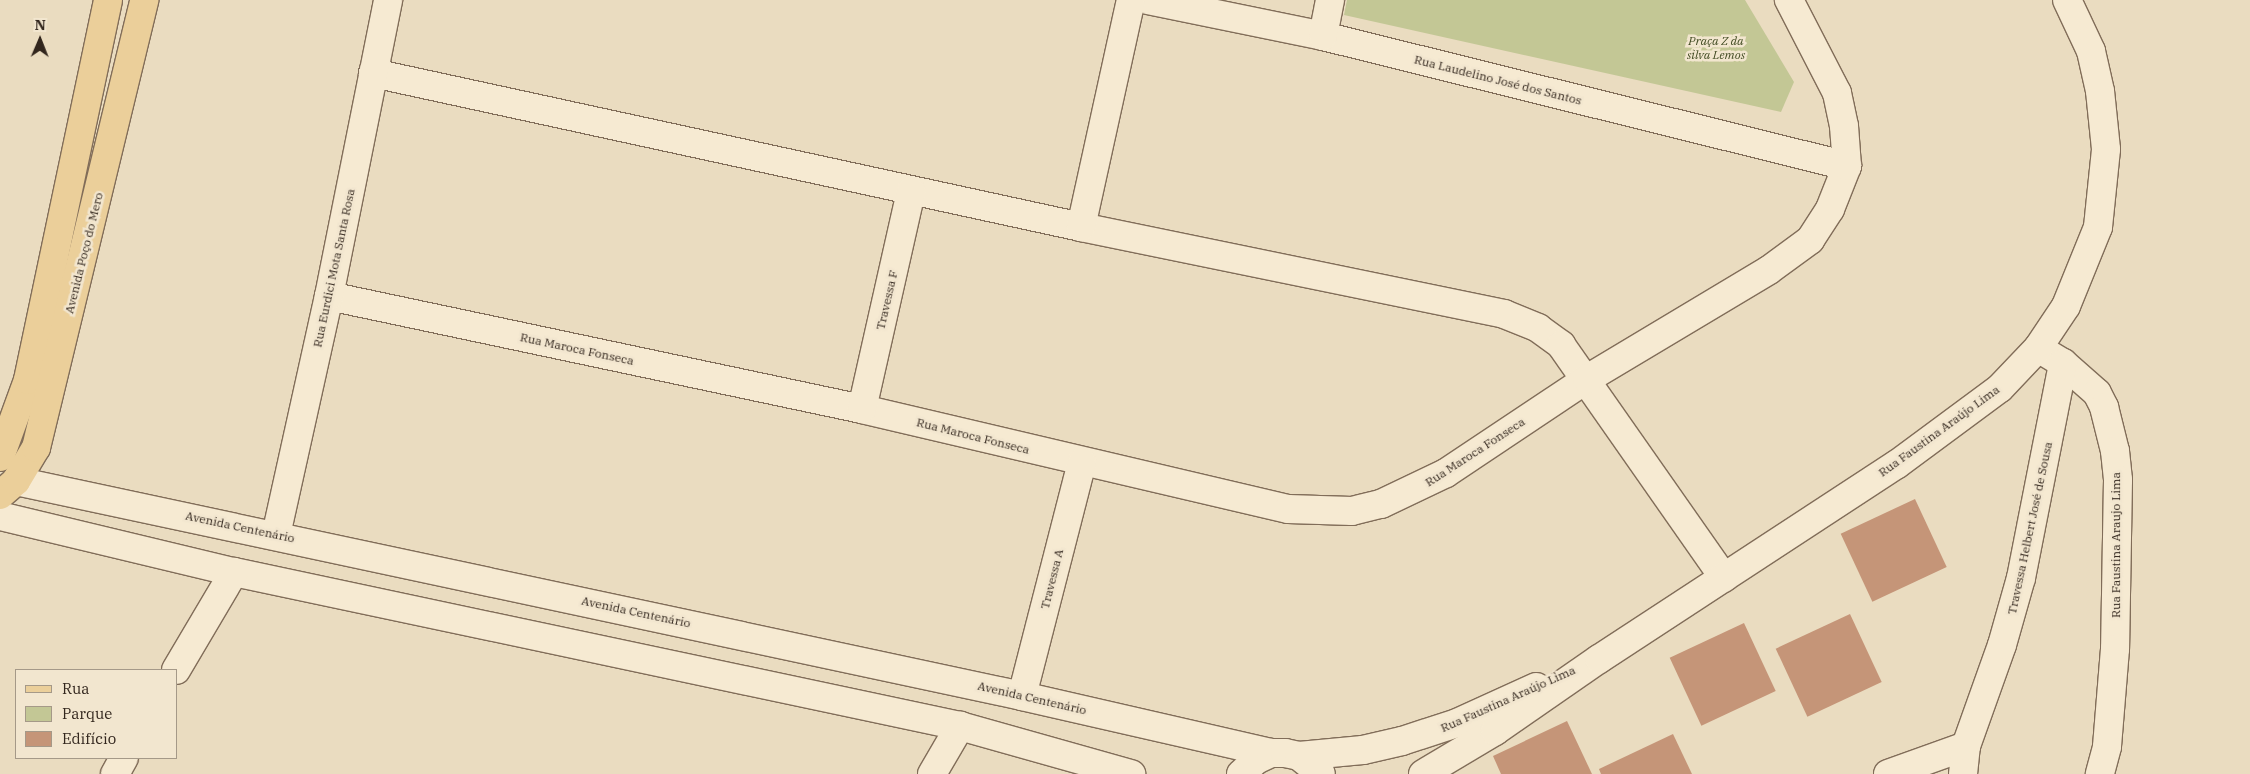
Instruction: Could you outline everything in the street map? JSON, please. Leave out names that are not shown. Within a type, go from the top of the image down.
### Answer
[{"type":"main road","name":"Avenida Poço do Mero","points":[[0,457],[28,380],[108,0]]},
{"type":"main road","name":"Avenida Poço do Mero","points":[[5,484],[36,448],[144,0]]},
{"type":"street","name":"Rua Eurdici Mota Santa Rosa","points":[[276,534],[329,296],[388,0]]},
{"type":"street","points":[[1081,227],[1131,0]]},
{"type":"street","name":"Rua Laudelino José dos Santos","points":[[1148,0],[1323,36],[1847,166]]},
{"type":"street","points":[[1323,36],[1330,0]]},
{"type":"street","name":"Rua Maroca Fonseca","points":[[329,296],[862,409],[1082,463],[1288,509],[1352,511],[1380,504],[1446,473],[1587,378],[1793,255],[1823,224],[1847,166],[1844,126],[1837,93],[1822,58],[1789,0]]},
{"type":"street","name":"Rua Faustina Araújo Lima","points":[[1423,774],[1496,732],[1599,659],[1724,578],[1959,419],[2000,388],[2038,348],[2066,306],[2098,227],[2104,168],[2104,116],[2091,51],[2067,0]]},
{"type":"street","points":[[373,73],[1081,227],[1504,314],[1538,328],[1561,345],[1587,378],[1724,578]]},
{"type":"street","name":"Travessa F","points":[[862,409],[911,190]]},
{"type":"street","name":"Rua Faustina Araujo Lima","points":[[2038,348],[2063,363],[2097,393],[2104,407],[2117,470],[2115,649],[2107,747],[2100,774]]},
{"type":"street","name":"Travessa Helbert José de Sousa","points":[[1963,774],[1966,746],[2002,645],[2021,578],[2063,363]]},
{"type":"street","name":"Travessa A","points":[[1022,696],[1082,463]]},
{"type":"street","name":"Avenida Centenário","points":[[5,484],[276,534],[1022,696],[1270,753],[1299,756]]},
{"type":"street","points":[[0,516],[234,572],[960,726],[1131,774]]},
{"type":"street","points":[[177,669],[234,572]]},
{"type":"street","name":"Rua Faustina Araújo Lima","points":[[1299,756],[1364,750],[1430,732],[1599,659]]},
{"type":"street","points":[[932,774],[960,726]]},
{"type":"street","points":[[1888,774],[1966,746]]},
{"type":"street","points":[[1241,774],[1256,760],[1270,753]]},
{"type":"street","points":[[1299,756],[1321,774]]},
{"type":"street","points":[[115,774],[123,759]]},
{"type":"green space","name":"Praça Z da silva Lemos","points":[[1347,0],[1745,0],[1794,82],[1781,112],[1344,15]]},
{"type":"building","points":[[1915,499],[1947,567],[1872,602],[1841,534]]},
{"type":"building","points":[[1850,614],[1882,682],[1807,717],[1776,649]]},
{"type":"building","points":[[1744,623],[1776,691],[1701,726],[1670,658]]},
{"type":"building","points":[[1567,721],[1592,774],[1501,774],[1493,756]]},
{"type":"building","points":[[1673,734],[1692,774],[1601,774],[1599,769]]}]
